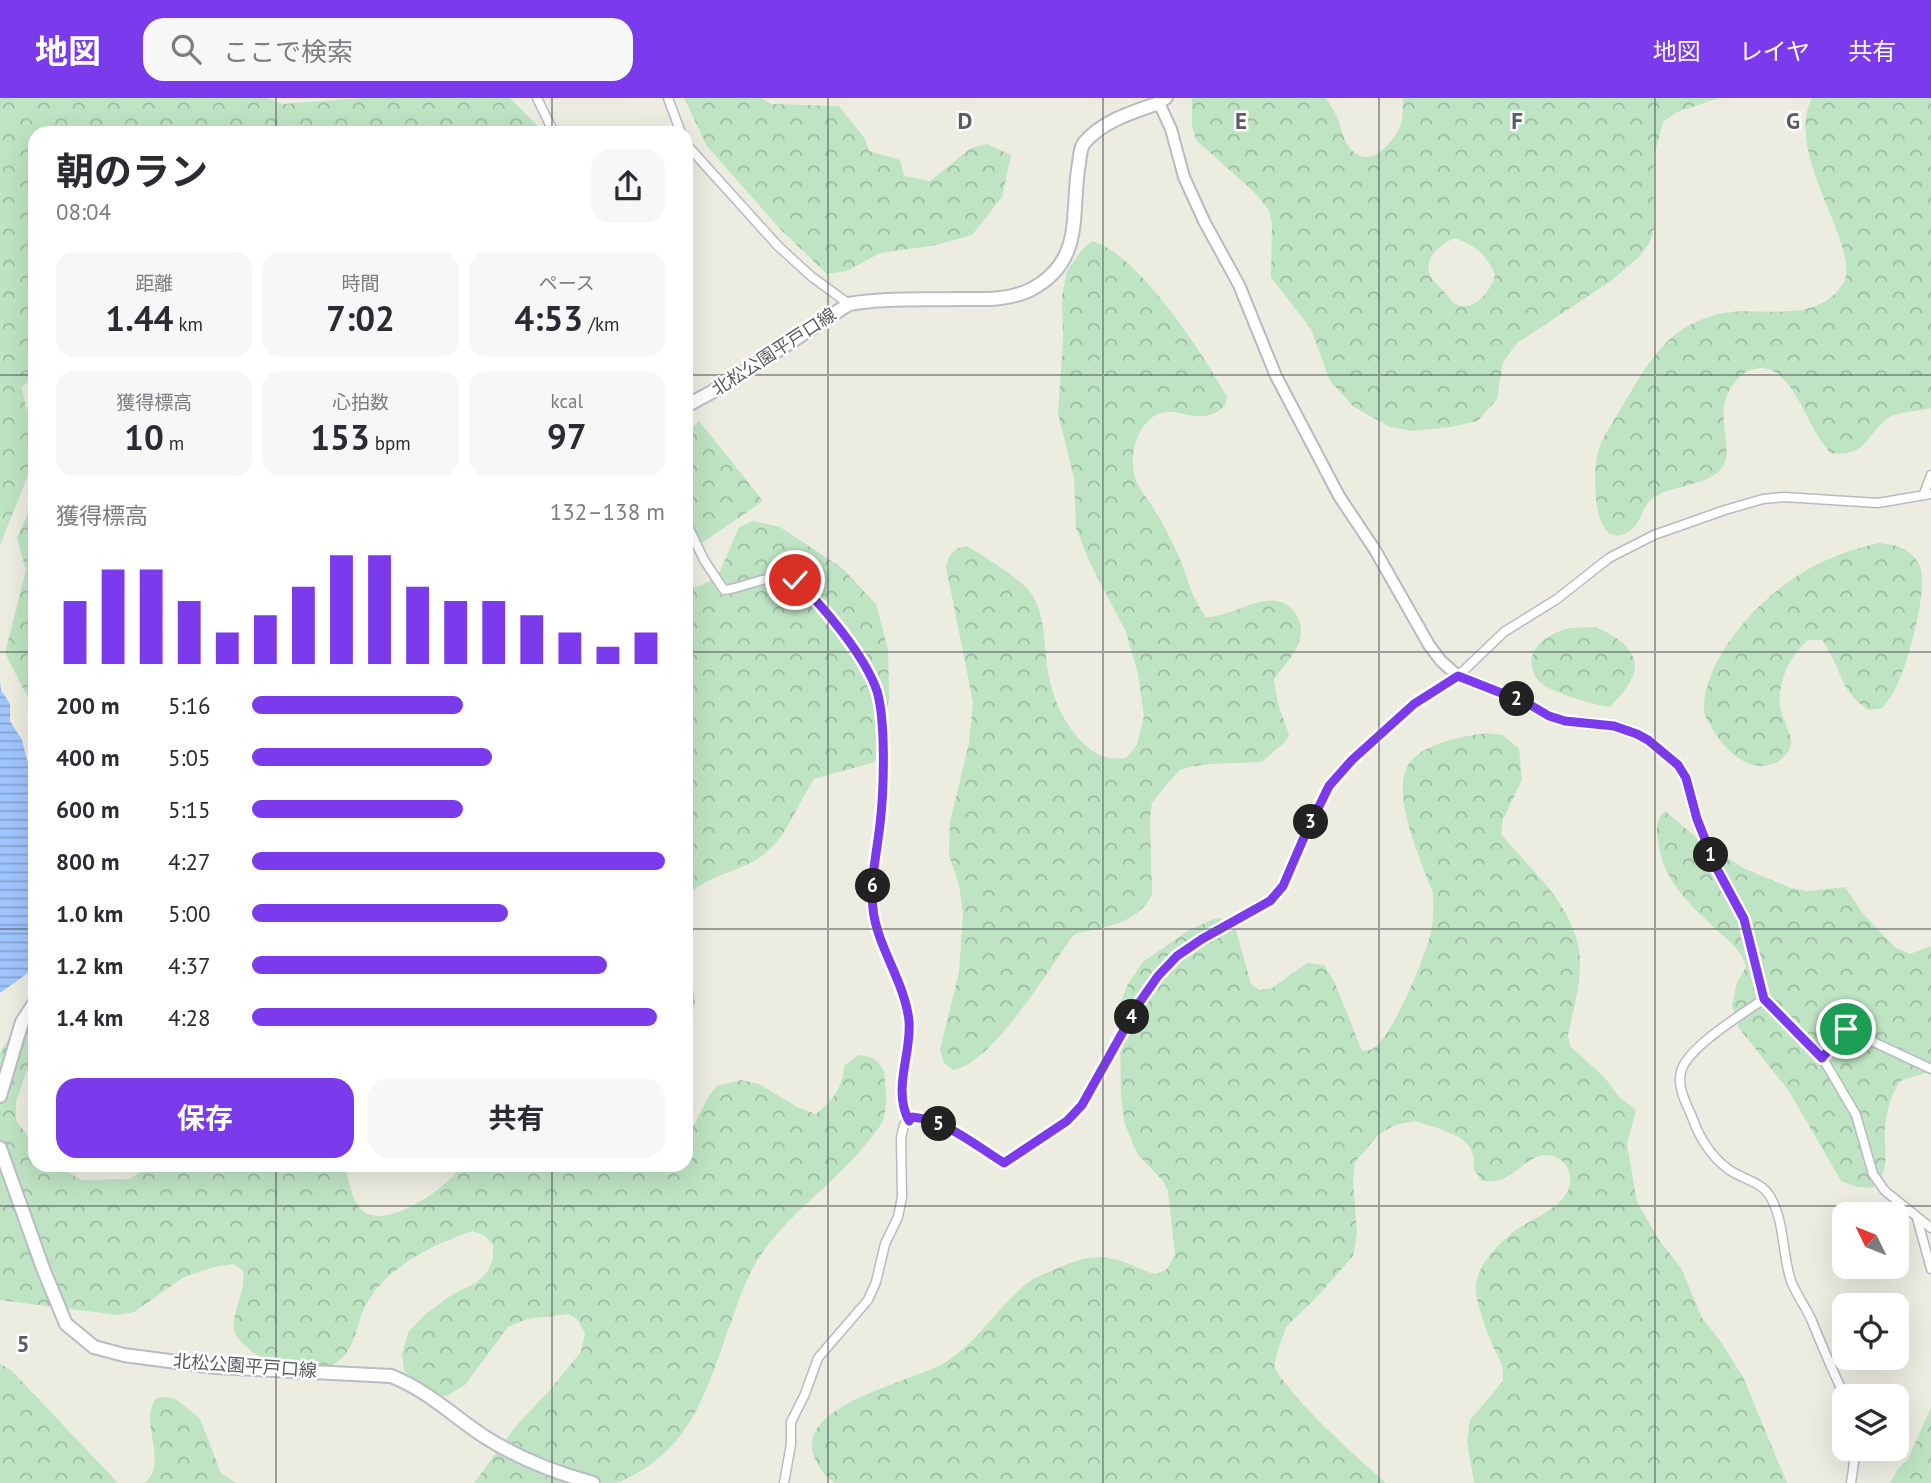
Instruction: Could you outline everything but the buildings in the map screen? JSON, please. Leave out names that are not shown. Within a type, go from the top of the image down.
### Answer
[{"type":"main road","name":"北松公園平戸口線","points":[[693,403],[849,304],[872,300],[986,299],[1012,296],[1042,282],[1057,267],[1073,241],[1077,173],[1082,145],[1123,116],[1160,100]]},
{"type":"main road","points":[[0,1096],[22,1023],[28,1013]]},
{"type":"main road","name":"北松公園平戸口線","points":[[0,1148],[66,1324],[94,1347],[124,1355],[215,1367],[391,1376],[412,1384],[485,1437],[510,1451],[565,1475],[593,1483]]},
{"type":"street","points":[[537,98],[551,126]]},
{"type":"street","points":[[668,98],[678,126]]},
{"type":"street","points":[[1160,100],[1184,177],[1204,221],[1239,285],[1276,376],[1339,496],[1375,550],[1429,645],[1441,662],[1458,676],[1527,703],[1549,716],[1565,721],[1614,726],[1637,734],[1678,765],[1686,778],[1697,819],[1717,869],[1744,919],[1764,999],[1822,1058],[1856,1115],[1872,1174],[1885,1191],[1931,1228]]},
{"type":"street","points":[[693,152],[778,246],[812,278],[849,304]]},
{"type":"street","points":[[784,1483],[791,1444],[791,1422],[818,1358],[868,1300],[876,1282],[880,1258],[898,1217],[902,1197],[901,1138],[904,1125],[912,1117],[926,1119],[957,1133],[1004,1163],[1067,1121],[1087,1098],[1139,1003],[1158,976],[1177,956],[1194,944],[1270,901],[1287,878],[1329,786],[1352,760],[1414,704],[1458,676],[1504,632],[1558,599],[1609,558],[1654,535],[1763,499],[1810,498],[1889,502],[1927,494],[1931,475]]},
{"type":"street","points":[[693,537],[704,560],[724,590],[772,578],[795,580],[817,599],[860,660],[876,688],[880,704],[883,778],[872,891],[873,912],[909,1019],[902,1095],[904,1113],[909,1121]]},
{"type":"street","points":[[1764,999],[1706,1040],[1684,1063],[1680,1072],[1680,1088],[1694,1124],[1708,1149],[1728,1169],[1756,1183],[1772,1199],[1779,1217],[1791,1280],[1810,1316],[1839,1384]]},
{"type":"street","points":[[1822,1058],[1846,1029],[1931,1069]]},
{"type":"street","points":[[1917,1218],[1931,1269]]},
{"type":"street","points":[[1851,1483],[1854,1461]]},
{"type":"green space","points":[[0,98],[267,98],[282,104],[364,98],[510,98],[537,126],[28,126],[28,381],[22,387],[28,411],[28,475],[0,545]]},
{"type":"green space","points":[[684,98],[761,98],[772,104],[839,106],[865,139],[869,151],[900,160],[904,176],[930,181],[971,148],[987,144],[1011,155],[1002,197],[972,235],[931,246],[880,253],[847,271],[827,274],[781,230],[707,146]]},
{"type":"green space","points":[[1192,98],[1326,98],[1337,117],[1347,144],[1354,152],[1369,157],[1384,149],[1396,134],[1402,120],[1403,98],[1719,98],[1677,112],[1663,122],[1654,155],[1654,228],[1650,242],[1640,256],[1611,281],[1517,343],[1503,362],[1497,399],[1478,421],[1413,431],[1390,427],[1354,407],[1330,381],[1311,329],[1271,277],[1272,225],[1269,210],[1253,191],[1196,140],[1192,125]],"holes":[[[1455,238],[1484,256],[1495,275],[1486,293],[1469,306],[1456,304],[1433,279],[1428,269],[1431,257],[1439,247]]]},
{"type":"green space","points":[[1812,98],[1931,98],[1931,408],[1892,416],[1858,449],[1842,454],[1830,453],[1791,388],[1782,378],[1761,368],[1748,371],[1736,381],[1724,405],[1727,452],[1720,470],[1706,479],[1669,490],[1653,498],[1633,528],[1619,535],[1609,533],[1602,524],[1595,492],[1599,448],[1650,361],[1664,345],[1683,329],[1707,318],[1738,311],[1803,310],[1831,297],[1842,285],[1846,270],[1843,250],[1807,147],[1806,121]]},
{"type":"green space","points":[[1092,241],[1110,249],[1149,285],[1186,332],[1227,397],[1225,406],[1205,416],[1170,412],[1154,416],[1143,427],[1136,442],[1134,474],[1171,539],[1194,596],[1206,617],[1256,603],[1279,601],[1289,607],[1298,618],[1301,628],[1299,641],[1274,680],[1278,704],[1289,735],[1285,742],[1262,762],[1208,764],[1180,770],[1152,803],[1152,894],[1147,904],[1120,922],[1077,933],[1072,937],[1035,992],[1002,1034],[968,1064],[953,1070],[944,1063],[940,1050],[959,972],[963,914],[959,885],[949,855],[950,822],[969,743],[973,702],[946,567],[949,557],[956,549],[966,546],[991,561],[1031,593],[1041,619],[1054,696],[1067,723],[1090,749],[1106,757],[1126,758],[1137,745],[1144,716],[1138,674],[1126,632],[1088,559],[1076,528],[1074,478],[1058,414],[1063,340],[1062,296],[1067,271]]},
{"type":"green space","points":[[699,421],[763,501],[693,549],[693,427]]},
{"type":"green space","points":[[28,513],[28,698],[5,653],[26,570],[17,538]]},
{"type":"green space","points":[[753,521],[780,527],[842,568],[876,604],[888,650],[889,699],[875,762],[814,779],[785,830],[770,849],[753,861],[702,884],[693,891],[693,587],[717,578],[739,527]]},
{"type":"green space","points":[[1878,543],[1906,551],[1919,564],[1922,574],[1916,624],[1907,660],[1896,688],[1883,708],[1869,710],[1845,686],[1822,640],[1808,640],[1790,662],[1781,688],[1781,712],[1791,738],[1789,750],[1774,763],[1763,766],[1742,760],[1723,744],[1704,712],[1706,691],[1723,651],[1751,615],[1783,586],[1827,560]]},
{"type":"green space","points":[[1594,627],[1626,646],[1634,662],[1635,671],[1631,680],[1610,707],[1574,698],[1542,684],[1532,668],[1534,652],[1548,637],[1566,629]]},
{"type":"green space","points":[[1487,733],[1503,735],[1519,749],[1522,780],[1503,819],[1501,834],[1551,891],[1571,923],[1577,941],[1580,969],[1568,1035],[1570,1046],[1605,1078],[1619,1097],[1636,1110],[1627,1144],[1637,1202],[1659,1240],[1681,1268],[1702,1318],[1743,1377],[1787,1483],[1474,1483],[1467,1442],[1470,1420],[1503,1381],[1502,1365],[1490,1340],[1479,1306],[1476,1290],[1478,1276],[1490,1256],[1506,1238],[1558,1203],[1569,1186],[1570,1176],[1563,1162],[1545,1155],[1532,1159],[1500,1180],[1482,1181],[1474,1170],[1470,1147],[1459,1137],[1414,1121],[1395,1125],[1379,1134],[1355,1162],[1353,1181],[1357,1234],[1353,1256],[1287,1326],[1274,1368],[1312,1414],[1386,1483],[835,1483],[827,1477],[813,1453],[814,1436],[824,1420],[841,1407],[863,1396],[946,1362],[969,1344],[1030,1281],[1073,1262],[1096,1257],[1127,1263],[1151,1273],[1157,1274],[1166,1270],[1175,1255],[1168,1191],[1163,1181],[1138,1155],[1125,1125],[1121,1097],[1121,1002],[1128,984],[1143,962],[1189,930],[1216,918],[1228,920],[1236,930],[1251,984],[1260,990],[1272,988],[1307,963],[1324,965],[1335,983],[1362,1051],[1371,1050],[1380,1042],[1407,995],[1433,923],[1433,893],[1404,805],[1405,772],[1412,760],[1428,748],[1447,741]]},
{"type":"green space","points":[[1665,811],[1697,838],[1743,868],[1791,888],[1807,891],[1845,887],[1864,915],[1896,948],[1910,954],[1931,946],[1931,1071],[1900,1081],[1897,1086],[1886,1117],[1884,1167],[1873,1188],[1858,1187],[1841,1181],[1789,1091],[1739,1028],[1732,1006],[1737,982],[1746,967],[1744,961],[1736,948],[1699,913],[1672,881],[1661,856],[1657,832],[1658,821]]},
{"type":"green space","points":[[693,989],[695,998],[693,1012]]},
{"type":"green space","points":[[28,1011],[28,1070],[16,1102],[16,1120],[28,1136],[28,1172],[68,1172],[82,1180],[129,1179],[140,1172],[347,1172],[358,1206],[368,1214],[379,1216],[392,1214],[419,1202],[445,1184],[456,1172],[693,1172],[693,1125],[717,1086],[741,1080],[759,1084],[797,1107],[816,1114],[836,1093],[842,1081],[844,1066],[858,1055],[873,1059],[883,1069],[886,1108],[881,1124],[860,1151],[786,1224],[760,1256],[744,1287],[704,1394],[680,1436],[663,1454],[643,1470],[617,1483],[474,1483],[515,1427],[581,1352],[585,1333],[577,1319],[568,1314],[527,1319],[508,1327],[465,1385],[446,1396],[430,1395],[414,1385],[404,1370],[402,1354],[408,1333],[424,1315],[453,1294],[476,1283],[487,1272],[493,1259],[493,1245],[485,1236],[473,1231],[425,1251],[395,1271],[371,1296],[348,1351],[335,1364],[318,1373],[276,1367],[253,1352],[237,1337],[234,1319],[244,1279],[243,1271],[233,1264],[184,1277],[134,1312],[118,1315],[0,1300],[0,1052]]},
{"type":"green space","points":[[0,1364],[11,1370],[118,1483],[0,1483]]},
{"type":"green space","points":[[156,1398],[176,1399],[200,1419],[221,1473],[236,1483],[144,1483],[150,1478],[155,1462],[151,1411]]},
{"type":"green space","points":[[1931,1407],[1931,1483],[1890,1483],[1898,1469],[1909,1461]]},
{"type":"water","points":[[0,681],[1,690],[10,704],[10,721],[22,740],[28,761],[28,973],[0,993]]},
{"type":"route","points":[[795,580],[817,599],[860,660],[876,688],[880,704],[883,778],[872,891],[873,912],[909,1019],[909,1040],[903,1069],[904,1113],[909,1121],[912,1117],[926,1119],[957,1133],[1004,1163],[1067,1121],[1082,1105],[1139,1003],[1158,976],[1177,956],[1270,901],[1283,886],[1329,786],[1352,760],[1414,704],[1458,676],[1527,703],[1549,716],[1565,721],[1614,726],[1637,734],[1668,755],[1686,778],[1697,819],[1717,869],[1744,919],[1764,999],[1822,1058],[1846,1029]]}]
